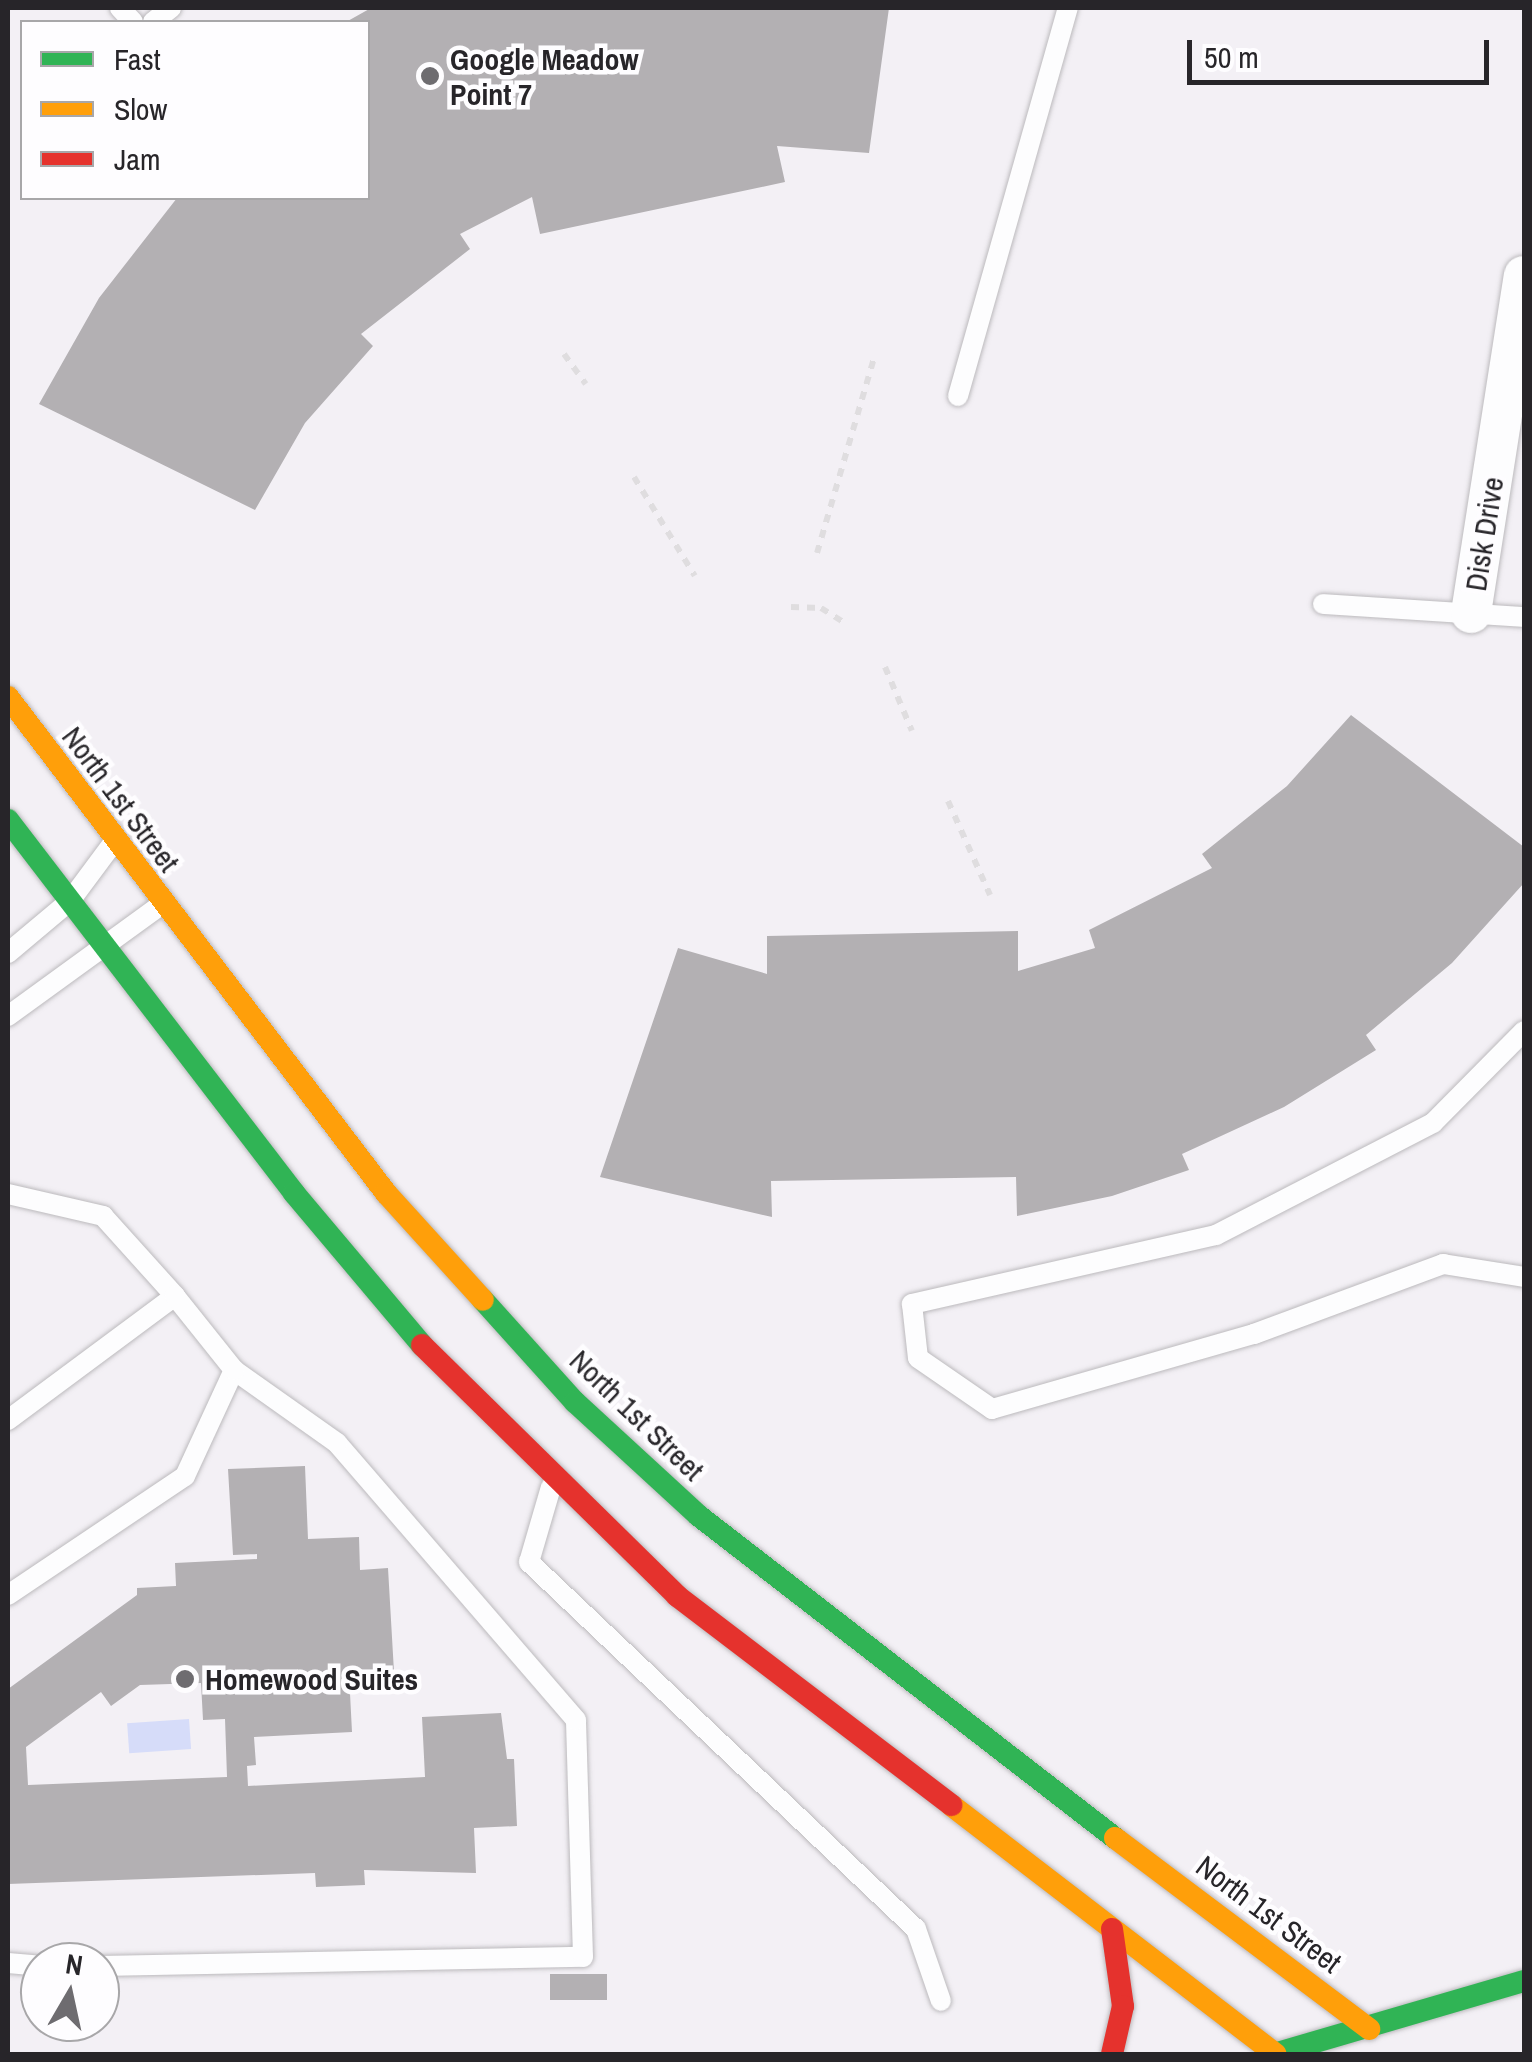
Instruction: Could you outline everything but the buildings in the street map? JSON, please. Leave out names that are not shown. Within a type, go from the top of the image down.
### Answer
[{"type":"main road","name":"North 1st Street","points":[[8,697],[162,904],[386,1192],[575,1402],[699,1516],[866,1650],[1368,2029]]},
{"type":"main road","points":[[8,820],[331,1237],[454,1382],[553,1480],[677,1596],[1275,2054],[1524,1981]]},
{"type":"main road","points":[[1112,1929],[1122,2006],[1112,2054]]},
{"type":"street","name":"Disk Drive","points":[[1472,614],[1524,276]]},
{"type":"lane","points":[[958,396],[1068,8]]},
{"type":"lane","points":[[1323,604],[1524,617]]},
{"type":"lane","points":[[8,952],[70,901],[114,841]]},
{"type":"lane","points":[[8,1016],[162,904]]},
{"type":"lane","points":[[1524,1032],[1434,1124],[1216,1235],[912,1304],[918,1358],[992,1409],[1254,1334],[1443,1264],[1524,1277]]},
{"type":"lane","points":[[8,1194],[103,1216],[175,1296],[234,1370],[337,1444],[576,1720],[583,1957],[120,1966]]},
{"type":"lane","points":[[8,1420],[175,1296]]},
{"type":"lane","points":[[8,1595],[184,1476],[234,1370]]},
{"type":"lane","points":[[553,1480],[529,1562],[916,1929],[942,2001]]},
{"type":"path","points":[[564,354],[586,384]]},
{"type":"path","points":[[816,553],[876,356]]},
{"type":"path","points":[[634,478],[696,576]]},
{"type":"path","points":[[791,607],[821,608],[847,624]]},
{"type":"path","points":[[885,667],[912,731]]},
{"type":"path","points":[[948,802],[990,895]]},
{"type":"water","points":[[189,1719],[191,1749],[129,1753],[127,1723]]},
{"type":"traffic: fast","points":[[8,820],[294,1193],[422,1345]]},
{"type":"traffic: fast","points":[[483,1300],[575,1402],[699,1516],[1115,1838]]},
{"type":"traffic: fast","points":[[1274,2054],[1524,1981]]},
{"type":"traffic: slow","points":[[8,697],[386,1193],[483,1300]]},
{"type":"traffic: slow","points":[[951,1805],[1276,2054]]},
{"type":"traffic: slow","points":[[1115,1838],[1369,2029]]},
{"type":"traffic: jam","points":[[422,1345],[677,1596],[951,1805]]},
{"type":"traffic: jam","points":[[1112,1929],[1123,2006],[1112,2054]]},
{"type":"place","name":"Google Meadow Point 7","points":[[430,76]]},
{"type":"place","name":"Homewood Suites","points":[[185,1679]]}]
